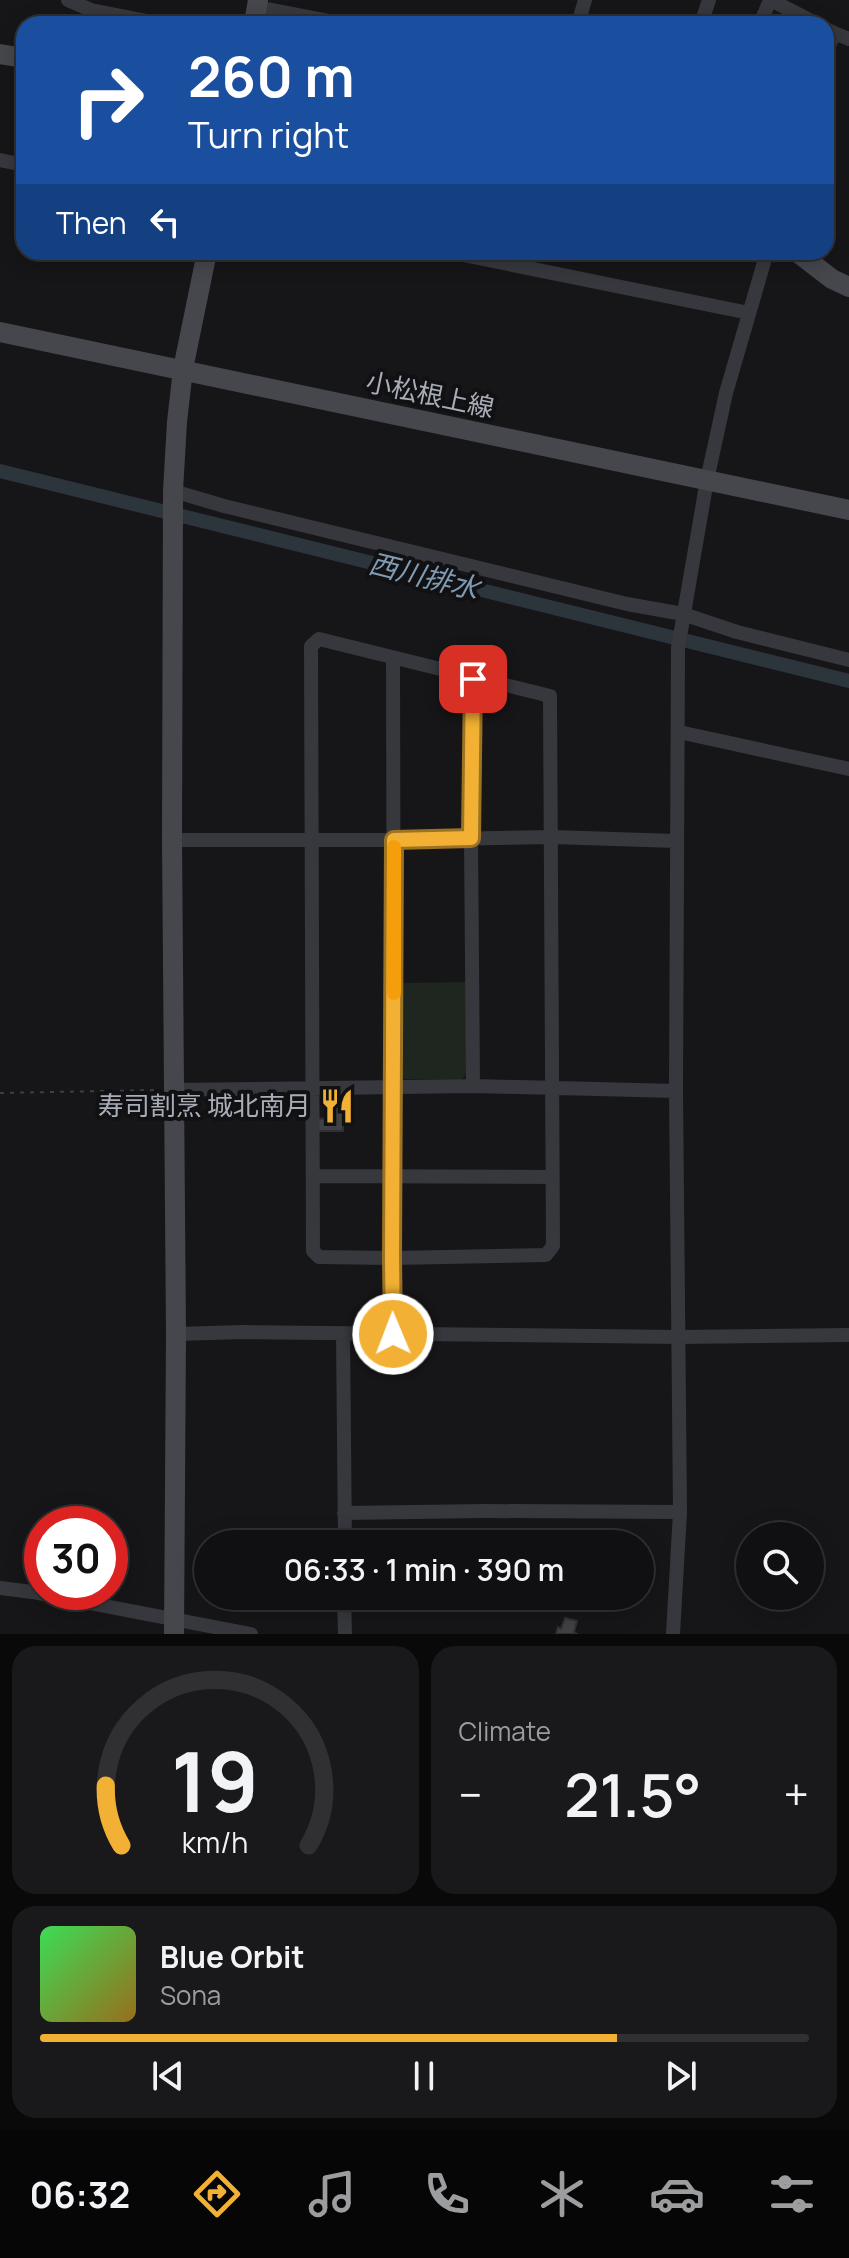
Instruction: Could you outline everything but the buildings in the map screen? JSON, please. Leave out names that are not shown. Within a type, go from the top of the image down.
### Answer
[{"type":"street","points":[[68,0],[88,16]]},
{"type":"street","points":[[771,0],[802,16]]},
{"type":"street","points":[[256,10],[294,16]]},
{"type":"street","points":[[174,1627],[173,497],[183,369],[205,260]]},
{"type":"street","points":[[508,260],[749,313]]},
{"type":"street","points":[[673,1634],[680,1512],[676,1091],[678,648],[707,480],[726,393],[765,260]]},
{"type":"street","points":[[807,260],[832,279],[849,287]]},
{"type":"street","name":"小松根上線","points":[[0,332],[849,510]]},
{"type":"street","points":[[173,497],[255,514],[849,660]]},
{"type":"street","points":[[319,639],[393,658],[550,696],[553,1246],[546,1255],[319,1257],[313,1251],[311,646],[319,639]]},
{"type":"street","points":[[393,658],[393,1334]]},
{"type":"street","points":[[473,679],[473,1086]]},
{"type":"street","points":[[679,732],[849,769]]},
{"type":"street","points":[[172,840],[552,837],[677,841]]},
{"type":"street","points":[[174,1090],[473,1086],[676,1091]]},
{"type":"street","points":[[313,1176],[552,1177]]},
{"type":"street","points":[[343,1333],[345,1530]]},
{"type":"street","points":[[176,1334],[849,1335]]},
{"type":"street","points":[[344,1513],[680,1512]]},
{"type":"street","points":[[0,1588],[32,1592],[174,1627],[251,1634]]},
{"type":"street","points":[[344,1610],[345,1634]]},
{"type":"path","points":[[0,1093],[174,1090]]},
{"type":"shaded area","points":[[467,982],[466,1074],[462,1079],[403,1079],[402,983]]},
{"type":"waterway","name":"西川排水","points":[[0,471],[849,681]]},
{"type":"slow traffic","points":[[394,847],[394,993]]},
{"type":"place","name":"寿司割烹 城北南月","points":[[337,1106]]},
{"type":"route","points":[[393,1334],[394,840],[471,838],[473,679]]}]
